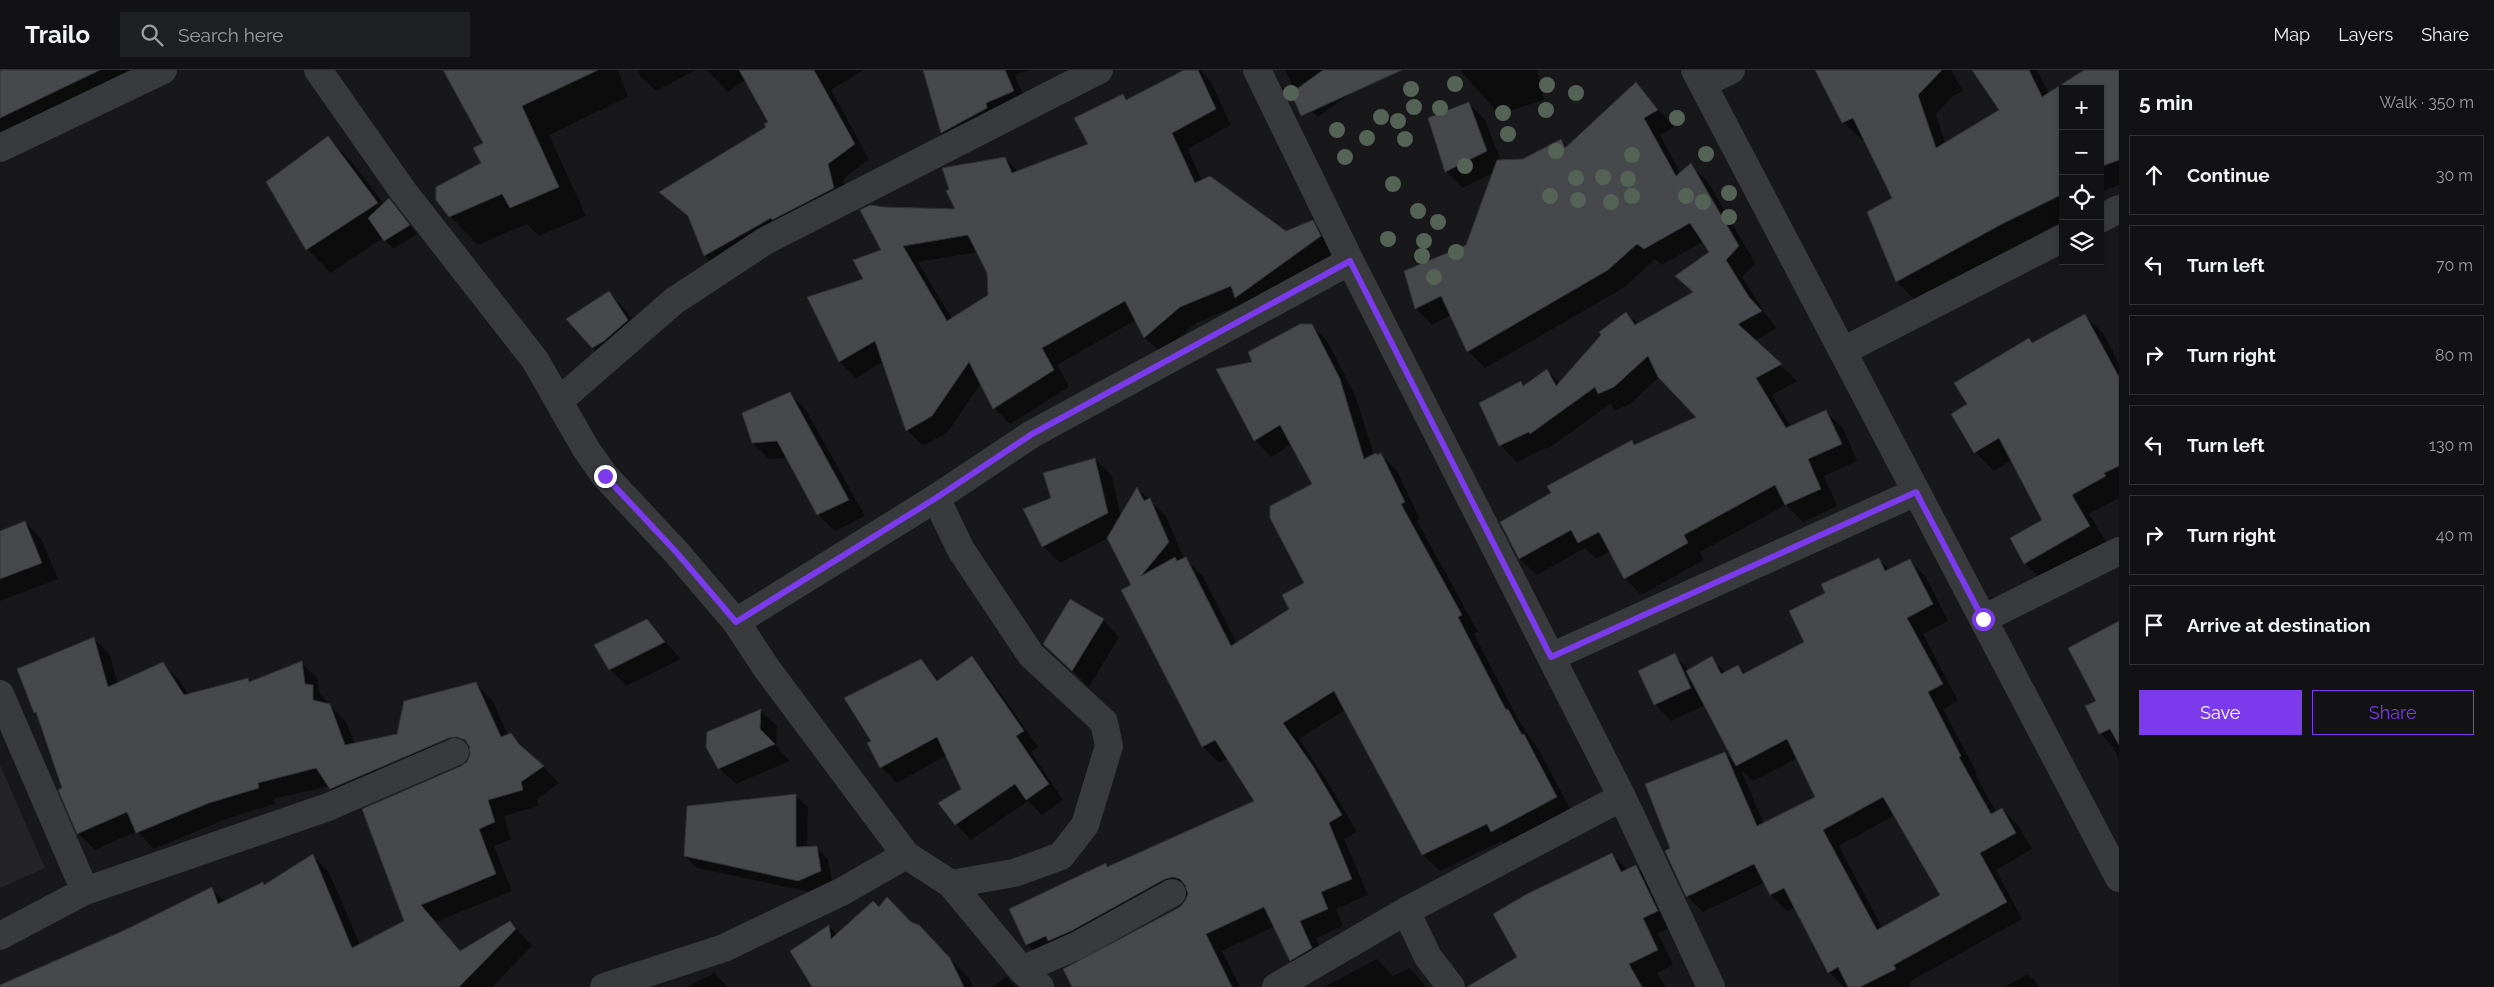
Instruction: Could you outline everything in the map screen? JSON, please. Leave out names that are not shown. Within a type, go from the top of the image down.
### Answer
[{"type":"street","points":[[0,148],[163,70]]},
{"type":"street","points":[[318,70],[403,191],[535,360],[586,449],[605,476],[677,553],[736,622],[766,669],[906,855],[951,884],[1031,978],[1078,945],[1172,893]]},
{"type":"street","points":[[559,401],[674,302],[765,241],[1099,70]]},
{"type":"street","points":[[1256,70],[1350,261],[1622,797],[1710,987]]},
{"type":"street","points":[[1731,70],[1699,77],[2119,878]]},
{"type":"street","points":[[2104,217],[2119,209]]},
{"type":"street","points":[[1843,351],[2059,240]]},
{"type":"street","points":[[736,622],[936,498],[1032,434],[1350,261]]},
{"type":"street","points":[[1551,657],[1916,492]]},
{"type":"street","points":[[936,498],[962,550],[1031,655],[1104,722],[1108,746],[1085,825],[1061,856],[1014,873],[951,884]]},
{"type":"street","points":[[1983,619],[2119,551]]},
{"type":"street","points":[[0,694],[38,787],[85,891]]},
{"type":"street","points":[[0,936],[85,891],[328,807],[455,752]]},
{"type":"street","points":[[1276,987],[1406,911],[1622,797]]},
{"type":"street","points":[[604,987],[724,948],[843,891],[906,855]]},
{"type":"street","points":[[1406,911],[1428,957],[1451,987]]},
{"type":"shaded area","points":[[0,765],[45,868],[0,888]]},
{"type":"building","points":[[0,70],[100,70],[0,118]]},
{"type":"building","points":[[443,70],[598,70],[522,106],[559,187],[510,208],[502,194],[449,217],[436,200],[436,187],[481,163],[473,148],[483,143]]},
{"type":"building","points":[[739,70],[814,70],[855,144],[828,164],[834,188],[772,220],[771,218],[704,256],[688,216],[659,192],[766,127],[764,124],[768,122]]},
{"type":"building","points":[[923,70],[1005,70],[1014,91],[986,103],[987,108],[941,133]]},
{"type":"building","points":[[1184,70],[1198,70],[1216,109],[1172,133],[1195,183],[1210,176],[1286,231],[1313,220],[1321,236],[1235,298],[1231,286],[1180,307],[1144,338],[1125,301],[1042,348],[1054,370],[993,409],[969,362],[932,416],[906,431],[875,341],[839,362],[807,297],[863,279],[853,260],[881,250],[860,210],[870,205],[955,209],[946,191],[949,189],[942,168],[1005,157],[1012,173],[1088,144],[1074,118],[1123,94],[1126,100]],"holes":[[[968,235],[987,273],[988,295],[947,321],[903,246]]]},
{"type":"building","points":[[1323,70],[1402,70],[1301,116],[1291,93]]},
{"type":"building","points":[[1815,70],[1942,70],[1918,95],[1936,148],[1999,110],[1972,70],[2029,70],[2042,97],[2059,86],[2059,196],[2002,224],[1896,282],[1867,212],[1892,198],[1853,118],[1842,123]]},
{"type":"building","points":[[2084,70],[2119,70],[2119,160],[2104,166],[2104,85],[2061,85]]},
{"type":"building","points":[[1636,82],[1658,110],[1644,118],[1676,176],[1691,163],[1739,246],[1726,260],[1749,297],[1762,311],[1738,324],[1782,364],[1756,378],[1786,428],[1826,410],[1842,444],[1808,459],[1821,489],[1785,505],[1775,485],[1684,535],[1688,543],[1624,579],[1599,532],[1578,543],[1571,530],[1519,559],[1500,522],[1551,493],[1547,486],[1632,440],[1634,445],[1696,417],[1658,377],[1648,356],[1614,387],[1598,394],[1595,387],[1530,434],[1529,432],[1499,446],[1479,403],[1521,381],[1523,386],[1547,369],[1556,386],[1601,335],[1599,332],[1626,312],[1635,325],[1693,292],[1675,276],[1709,252],[1690,223],[1644,249],[1637,244],[1608,270],[1467,352],[1441,296],[1415,309],[1404,271],[1466,245],[1497,160],[1523,159],[1561,139],[1565,148]]},
{"type":"building","points":[[1469,102],[1487,151],[1445,172],[1428,118]]},
{"type":"building","points":[[328,136],[378,203],[306,250],[266,182]]},
{"type":"building","points":[[389,198],[410,225],[384,241],[368,218]]},
{"type":"building","points":[[609,291],[628,320],[604,341],[592,348],[566,319]]},
{"type":"building","points":[[2085,314],[2119,377],[2119,466],[2104,473],[2106,476],[2072,495],[2090,526],[2024,564],[2010,538],[2042,520],[1999,438],[1974,453],[1951,414],[1967,404],[1954,383],[2029,338],[2032,343]]},
{"type":"building","points":[[1300,324],[1312,324],[1340,379],[1364,459],[1376,453],[1377,455],[1381,453],[1405,502],[1401,504],[1462,615],[1458,617],[1506,710],[1508,709],[1522,735],[1524,734],[1557,797],[1491,832],[1487,824],[1422,855],[1334,691],[1283,723],[1313,766],[1342,815],[1329,823],[1352,879],[1321,892],[1328,909],[1300,921],[1312,948],[1290,961],[1264,907],[1206,934],[1232,987],[1072,987],[1063,969],[1180,907],[1188,894],[1185,885],[1180,879],[1173,877],[1165,879],[1071,931],[1048,941],[1046,936],[1026,945],[1009,909],[1106,863],[1107,867],[1254,801],[1215,740],[1202,747],[1121,590],[1131,585],[1107,538],[1137,487],[1144,501],[1150,498],[1169,542],[1141,576],[1175,557],[1177,561],[1186,557],[1231,646],[1289,609],[1282,595],[1304,583],[1270,518],[1270,506],[1312,484],[1280,425],[1254,441],[1216,369],[1252,362],[1248,352]]},
{"type":"building","points":[[790,392],[849,500],[817,515],[777,441],[752,443],[742,413]]},
{"type":"building","points":[[1095,458],[1108,513],[1042,547],[1023,509],[1051,498],[1043,473]]},
{"type":"building","points":[[25,521],[42,563],[0,579],[0,531]]},
{"type":"building","points":[[1879,558],[1885,571],[1910,559],[1933,604],[1907,618],[1943,684],[1928,692],[1961,756],[1959,757],[1991,814],[2002,808],[2016,833],[1980,853],[2007,902],[1894,965],[1896,969],[1860,987],[1848,987],[1838,967],[1828,973],[1784,888],[1770,895],[1754,864],[1686,897],[1665,851],[1670,848],[1645,784],[1725,752],[1757,826],[1815,797],[1787,739],[1736,766],[1686,671],[1712,656],[1721,674],[1738,665],[1743,674],[1804,642],[1789,611],[1825,593],[1821,584]],"holes":[[[1883,797],[1940,895],[1877,930],[1823,830]]]},
{"type":"building","points":[[1070,599],[1104,619],[1072,671],[1043,644]]},
{"type":"building","points":[[647,619],[665,642],[609,670],[594,645]]},
{"type":"building","points":[[2119,621],[2119,745],[2110,729],[2099,734],[2085,706],[2096,701],[2068,648]]},
{"type":"building","points":[[94,637],[108,687],[163,662],[184,695],[248,678],[249,682],[302,661],[305,684],[313,685],[313,700],[330,704],[345,745],[397,734],[404,701],[476,682],[501,737],[511,733],[519,744],[544,766],[521,782],[523,790],[488,800],[495,822],[479,829],[496,874],[421,905],[460,951],[510,921],[516,929],[459,987],[0,987],[0,985],[125,930],[212,887],[218,904],[263,882],[264,885],[313,854],[352,948],[404,921],[362,809],[461,766],[467,762],[470,754],[469,746],[465,740],[457,737],[449,738],[330,789],[316,768],[258,783],[259,788],[209,803],[136,833],[127,812],[77,834],[58,790],[62,788],[36,712],[34,713],[17,669]]},
{"type":"building","points":[[1675,653],[1691,688],[1654,705],[1638,671]]},
{"type":"building","points":[[972,656],[1024,731],[1016,736],[1049,784],[1026,800],[1015,784],[955,825],[938,803],[961,789],[937,737],[880,768],[867,743],[871,741],[844,698],[921,659],[937,681]]},
{"type":"building","points":[[761,709],[760,729],[775,744],[718,769],[706,747],[707,732]]},
{"type":"building","points":[[796,794],[796,847],[817,846],[821,871],[798,881],[684,856],[687,806]]},
{"type":"building","points":[[1612,853],[1621,872],[1636,865],[1658,911],[1643,918],[1658,950],[1629,964],[1642,987],[1467,987],[1517,957],[1493,914],[1527,894]]},
{"type":"building","points":[[887,897],[911,922],[919,925],[950,958],[964,987],[812,987],[790,951],[829,925],[831,939],[873,901],[879,907]]},
{"type":"route","points":[[605,476],[677,553],[736,622],[936,498],[1032,434],[1350,261],[1551,657],[1916,492],[1983,619]]}]
